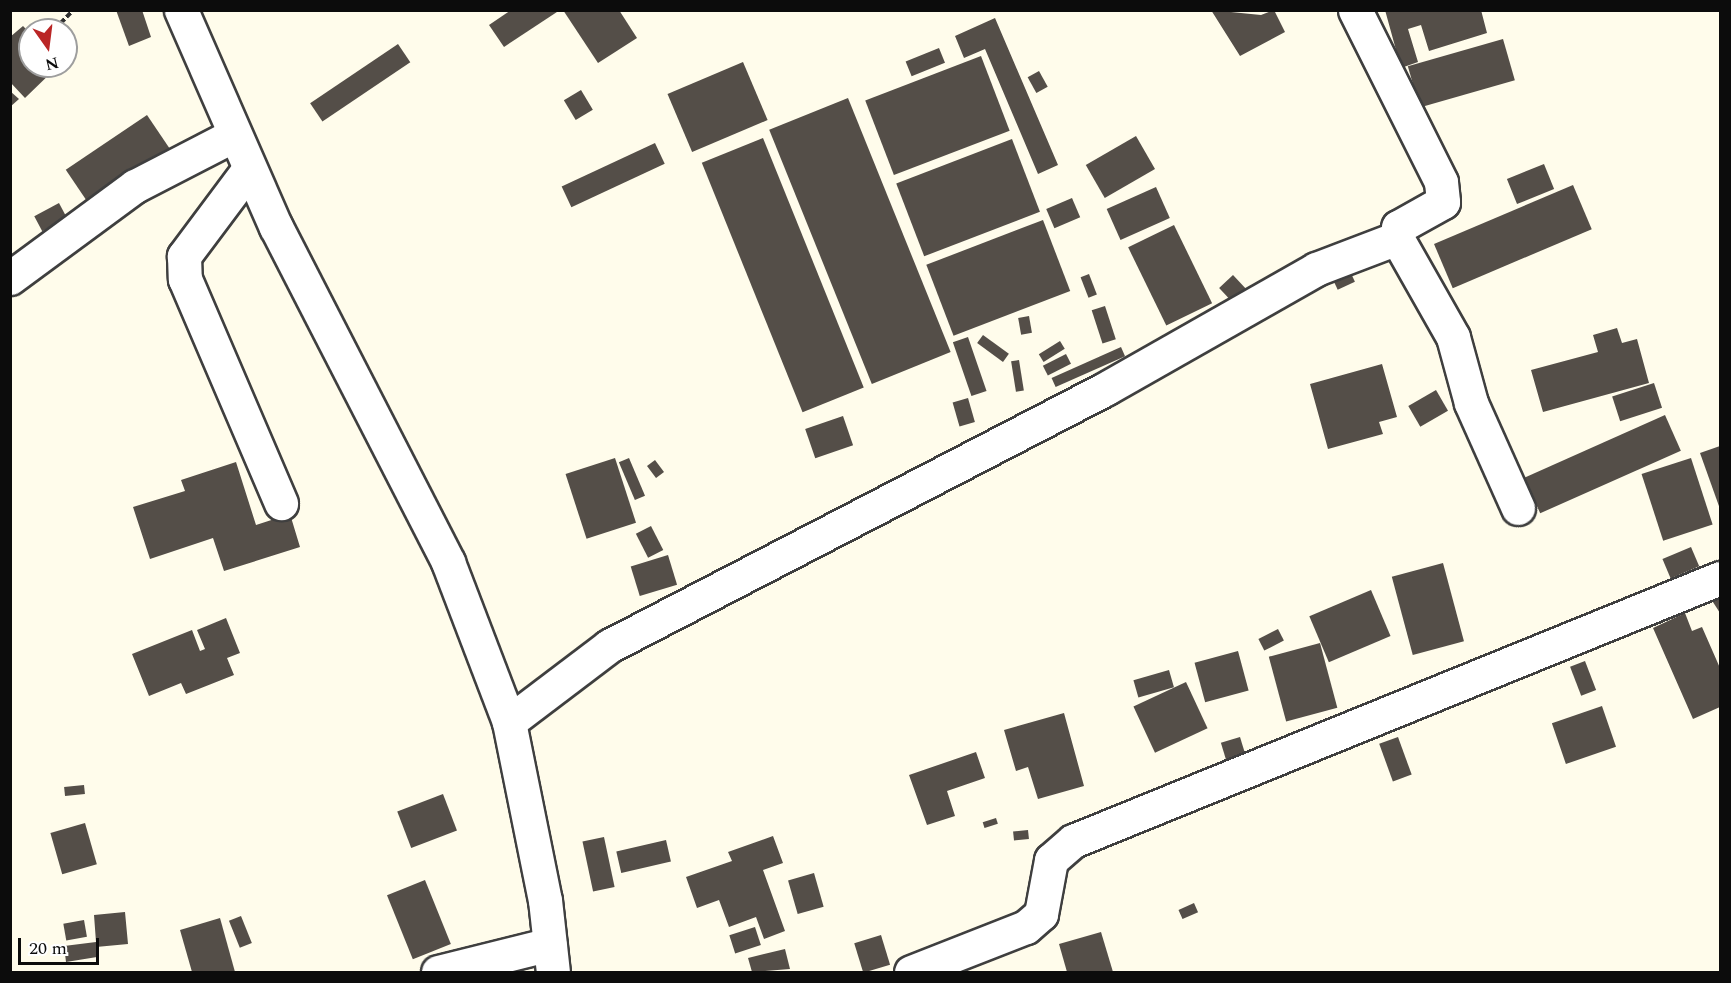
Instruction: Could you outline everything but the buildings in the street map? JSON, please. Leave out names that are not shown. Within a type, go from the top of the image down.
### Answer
[{"type":"street","points":[[181,10],[249,169],[448,562],[509,722],[551,958],[438,972]]},
{"type":"street","points":[[1355,10],[1441,182],[1443,202],[1398,227],[1397,238],[1453,337],[1471,403],[1518,508]]},
{"type":"street","points":[[10,278],[135,186],[234,135]]},
{"type":"street","points":[[249,169],[184,256],[186,279],[281,503]]},
{"type":"street","points":[[509,722],[609,646],[1105,389],[1316,270],[1397,238]]},
{"type":"street","points":[[911,972],[1026,927],[1041,914],[1051,860],[1073,841],[1720,578]]}]
